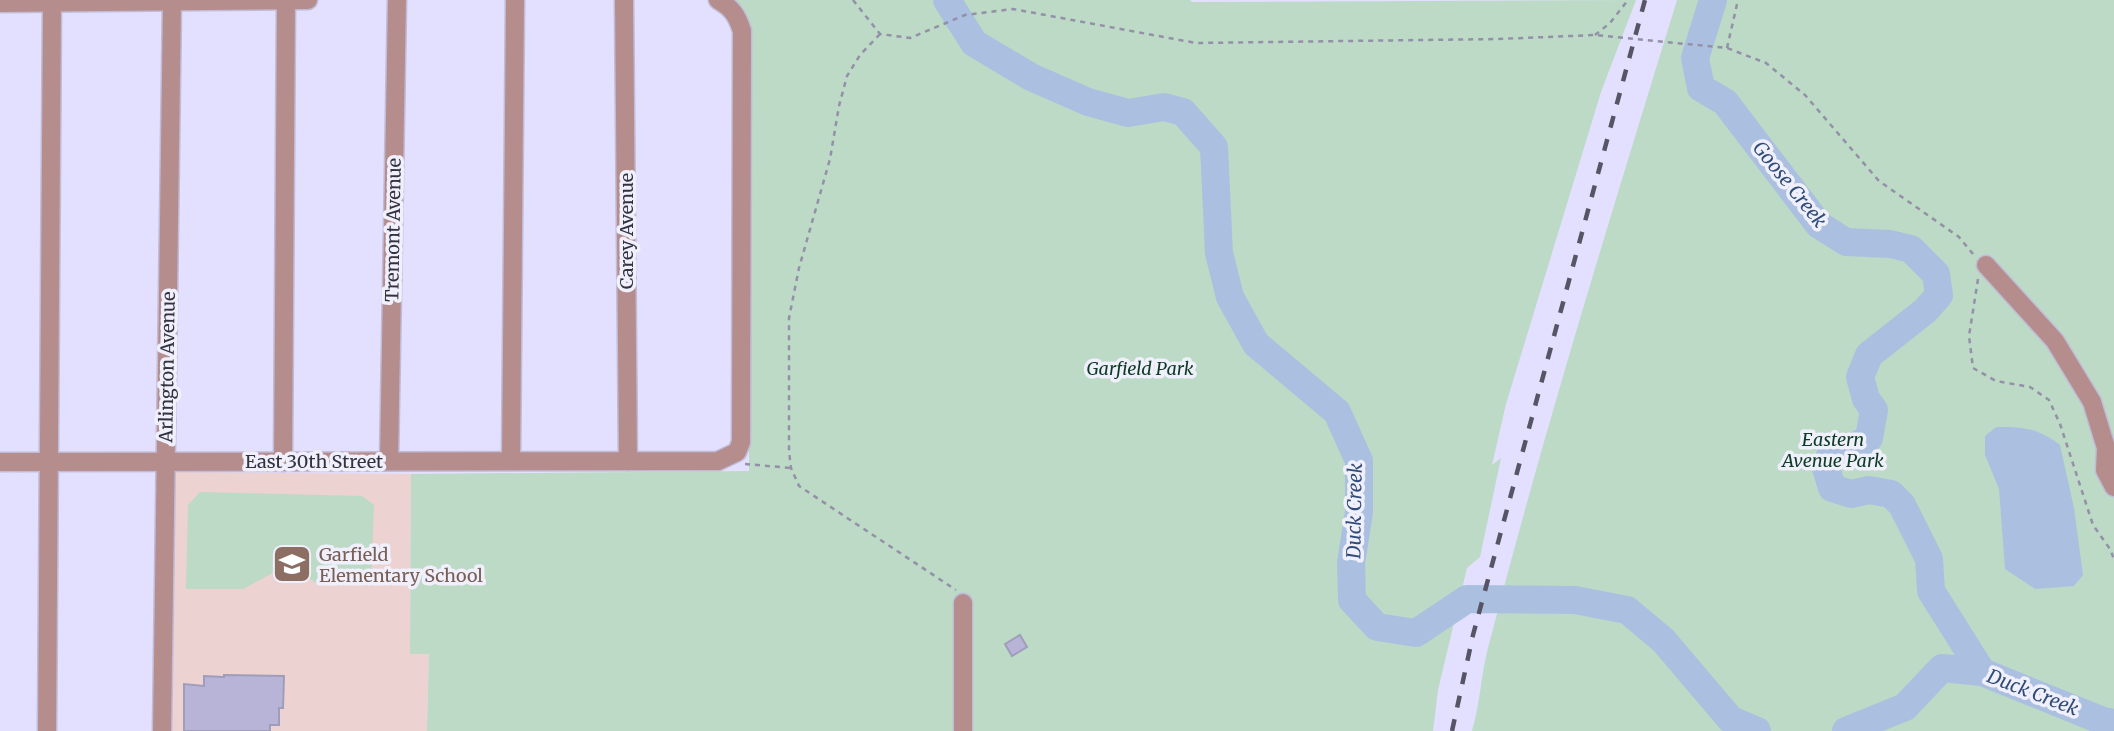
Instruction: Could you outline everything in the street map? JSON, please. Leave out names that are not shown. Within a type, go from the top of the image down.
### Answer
[{"type":"street","points":[[283,462],[286,0]]},
{"type":"street","points":[[0,4],[308,0]]},
{"type":"street","name":"Tremont Avenue","points":[[389,461],[397,0]]},
{"type":"street","points":[[511,461],[515,0]]},
{"type":"street","name":"Carey Avenue","points":[[624,0],[628,461]]},
{"type":"street","name":"East 30th Street","points":[[0,462],[718,461],[737,452],[741,442],[742,31],[737,15],[718,0]]},
{"type":"street","name":"Arlington Avenue","points":[[162,731],[166,462],[166,1]]},
{"type":"street","points":[[47,731],[52,3]]},
{"type":"street","points":[[1979,265],[2055,341],[2092,402],[2106,448],[2105,470],[2114,487]]},
{"type":"street","points":[[963,603],[963,731]]},
{"type":"path","points":[[853,0],[880,34],[910,38],[965,15],[1013,9],[1196,43],[1595,35],[1727,48],[1766,63],[1804,95],[1879,181],[1959,237],[1979,265],[1969,336],[1973,368],[1996,381],[2030,387],[2049,400],[2060,424],[2093,524],[2114,559]]},
{"type":"path","points":[[1595,35],[1611,23],[1628,0]]},
{"type":"path","points":[[1727,48],[1738,0]]},
{"type":"path","points":[[880,34],[860,55],[847,76],[830,159],[799,268],[789,318],[791,468],[799,486],[956,589],[963,603]]},
{"type":"path","points":[[746,464],[791,468]]},
{"type":"shaded area","name":"Garfield Elementary School","points":[[175,472],[411,474],[410,654],[429,654],[427,731],[171,731]]},
{"type":"green space","name":"Garfield Park","points":[[734,0],[1636,0],[1601,92],[1506,404],[1492,465],[1501,458],[1480,557],[1467,568],[1438,690],[1433,731],[427,731],[429,654],[410,654],[411,474],[749,471],[749,22]]},
{"type":"green space","name":"Eastern Avenue Park","points":[[1677,0],[2114,0],[2114,731],[1472,731],[1488,648],[1532,485]]},
{"type":"green space","points":[[200,492],[362,496],[374,505],[371,584],[316,583],[289,564],[243,589],[186,589],[188,505]]},
{"type":"water","points":[[1996,427],[2030,430],[2060,445],[2074,508],[2083,575],[2074,586],[2035,589],[2005,569],[1999,489],[1985,455],[1985,436]]},
{"type":"building","points":[[1020,635],[1027,647],[1012,656],[1005,644]]},
{"type":"building","points":[[204,676],[284,676],[283,708],[279,708],[279,725],[270,725],[270,731],[184,731],[184,684],[204,686]]},
{"type":"waterway","name":"Duck Creek","points":[[947,0],[974,43],[1031,77],[1088,102],[1128,113],[1164,107],[1183,112],[1214,147],[1219,253],[1230,297],[1256,344],[1337,412],[1359,461],[1359,512],[1351,563],[1352,600],[1377,627],[1416,633],[1467,599],[1575,600],[1627,610],[1663,640],[1731,720],[1757,731]]},
{"type":"waterway","name":"Goose Creek","points":[[1713,0],[1695,58],[1701,88],[1725,102],[1819,225],[1846,242],[1890,244],[1911,249],[1936,274],[1939,295],[1926,310],[1869,355],[1860,377],[1866,399],[1874,410],[1869,438],[1850,449],[1831,452],[1826,468],[1832,488],[1851,494],[1869,490],[1891,494],[1902,505],[1929,559],[1931,591],[1982,672]]},
{"type":"waterway","name":"Duck Creek","points":[[1846,731],[1905,707],[1942,668],[1982,672],[2114,723]]},
{"type":"railway","points":[[1452,731],[1473,635],[1645,0]]},
{"type":"place","name":"Garfield Elementary School","points":[[292,564]]}]
